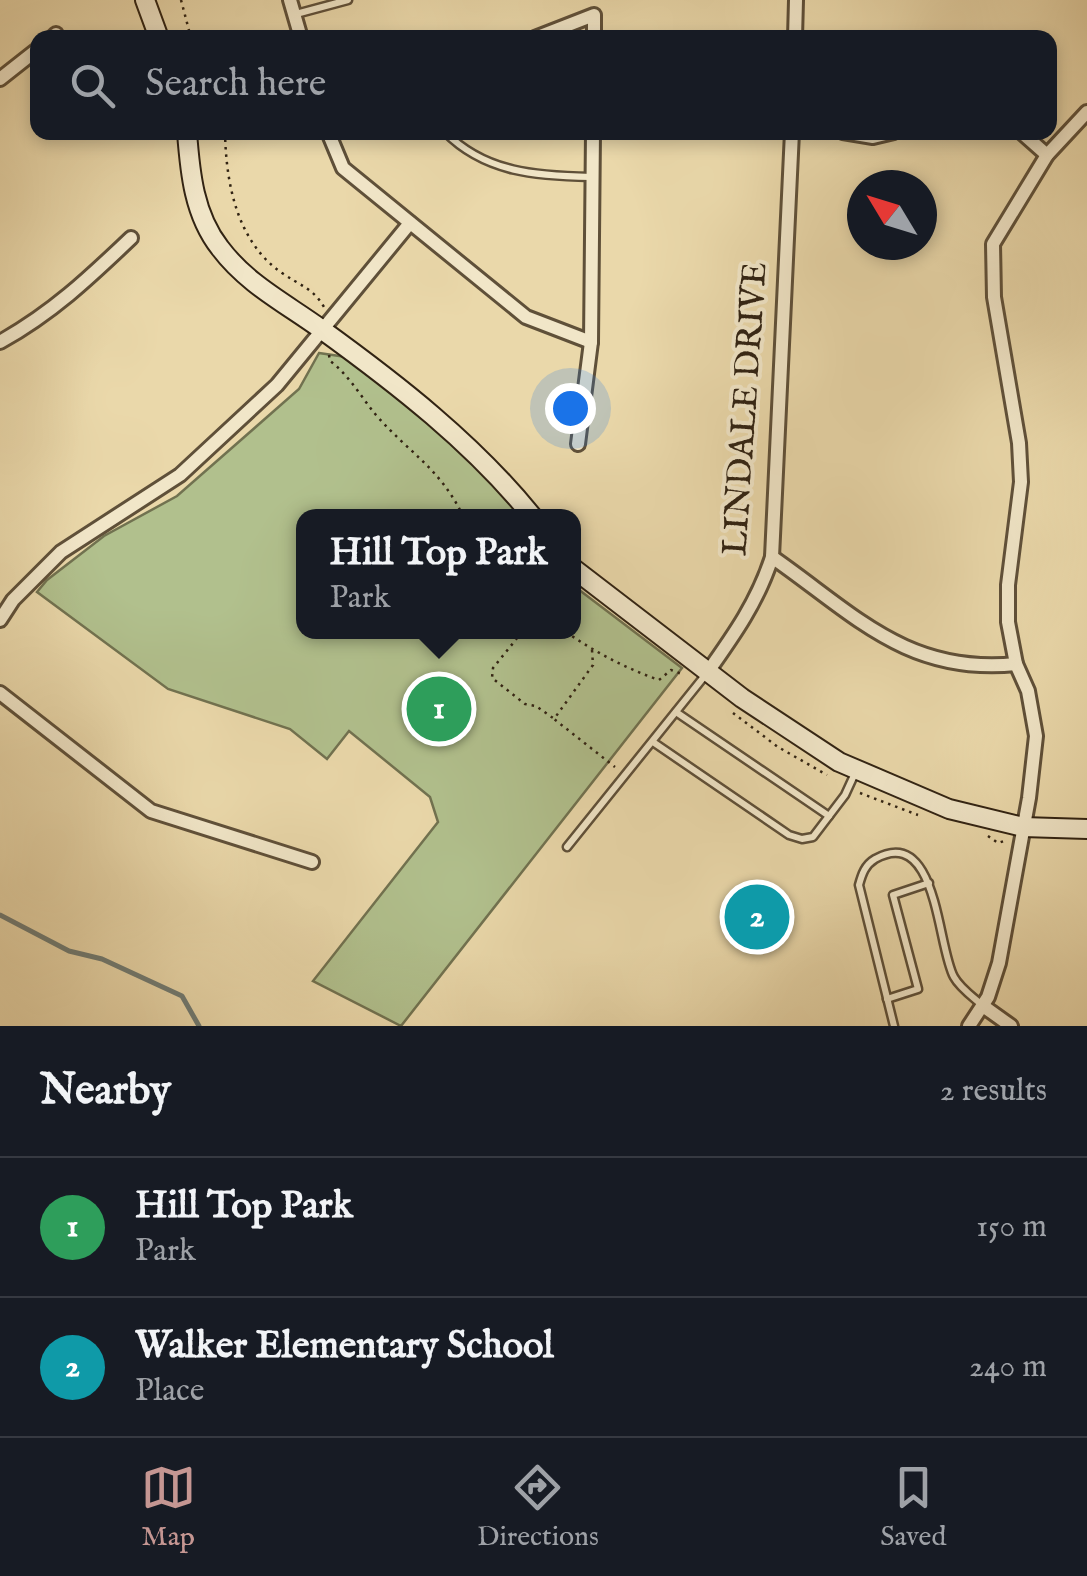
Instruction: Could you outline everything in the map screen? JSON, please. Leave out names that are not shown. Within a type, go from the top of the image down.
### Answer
[{"type":"street","points":[[145,0],[156,30]]},
{"type":"street","points":[[290,0],[298,30]]},
{"type":"street","points":[[795,30],[796,0]]},
{"type":"street","points":[[556,30],[594,15],[594,30]]},
{"type":"street","points":[[0,79],[30,55]]},
{"type":"street","points":[[968,1026],[983,1006],[999,963],[1036,736],[1008,622],[1020,462],[994,297],[994,244],[1047,155],[1087,112]]},
{"type":"street","points":[[188,140],[190,174],[202,219],[219,247],[246,278],[320,328],[464,442],[498,474],[526,509]]},
{"type":"street","points":[[331,140],[343,168],[526,317],[591,342]]},
{"type":"street","points":[[578,444],[591,342],[593,140]]},
{"type":"street","name":"LINDALE DRIVE","points":[[701,668],[746,619],[772,557],[792,140]]},
{"type":"street","points":[[1030,140],[1047,155]]},
{"type":"street","points":[[0,620],[13,600],[62,552],[180,475],[277,384],[410,223]]},
{"type":"street","points":[[0,342],[66,300],[131,238]]},
{"type":"street","points":[[772,557],[885,638],[917,653],[958,665],[1016,664]]},
{"type":"street","points":[[581,574],[786,730],[856,770],[949,808],[1023,827],[1087,830]]},
{"type":"street","points":[[0,694],[151,811],[312,862]]},
{"type":"street","points":[[983,1006],[1011,1026]]},
{"type":"lane","points":[[294,14],[348,0]]},
{"type":"lane","points":[[453,140],[515,172],[592,176]]},
{"type":"lane","points":[[567,848],[676,712],[701,668]]},
{"type":"lane","points":[[676,712],[829,816]]},
{"type":"lane","points":[[653,742],[802,839],[813,836],[829,816],[845,795],[856,770]]},
{"type":"lane","points":[[894,1026],[860,893],[862,873],[876,859],[898,853],[916,862],[929,883],[955,980],[983,1006]]},
{"type":"lane","points":[[887,999],[918,989],[893,895],[929,883]]},
{"type":"path","points":[[181,0],[189,30]]},
{"type":"path","points":[[516,639],[493,668],[492,678],[525,704],[554,718],[626,775]]},
{"type":"path","points":[[576,639],[659,680],[670,670],[686,675],[701,668]]},
{"type":"path","points":[[554,718],[592,665],[592,650]]},
{"type":"green space","points":[[319,353],[346,357],[462,450],[514,509],[296,509],[296,639],[581,639],[581,591],[682,668],[401,1026],[313,981],[438,822],[430,797],[349,731],[327,759],[290,729],[168,689],[37,592],[104,536],[177,496],[299,389]]},
{"type":"waterway","points":[[0,915],[69,951],[102,959],[182,996],[199,1026]]},
{"type":"place","name":"Hill Top Park","points":[[439,709]]},
{"type":"place","name":"Walker Elementary School","points":[[757,917]]}]
